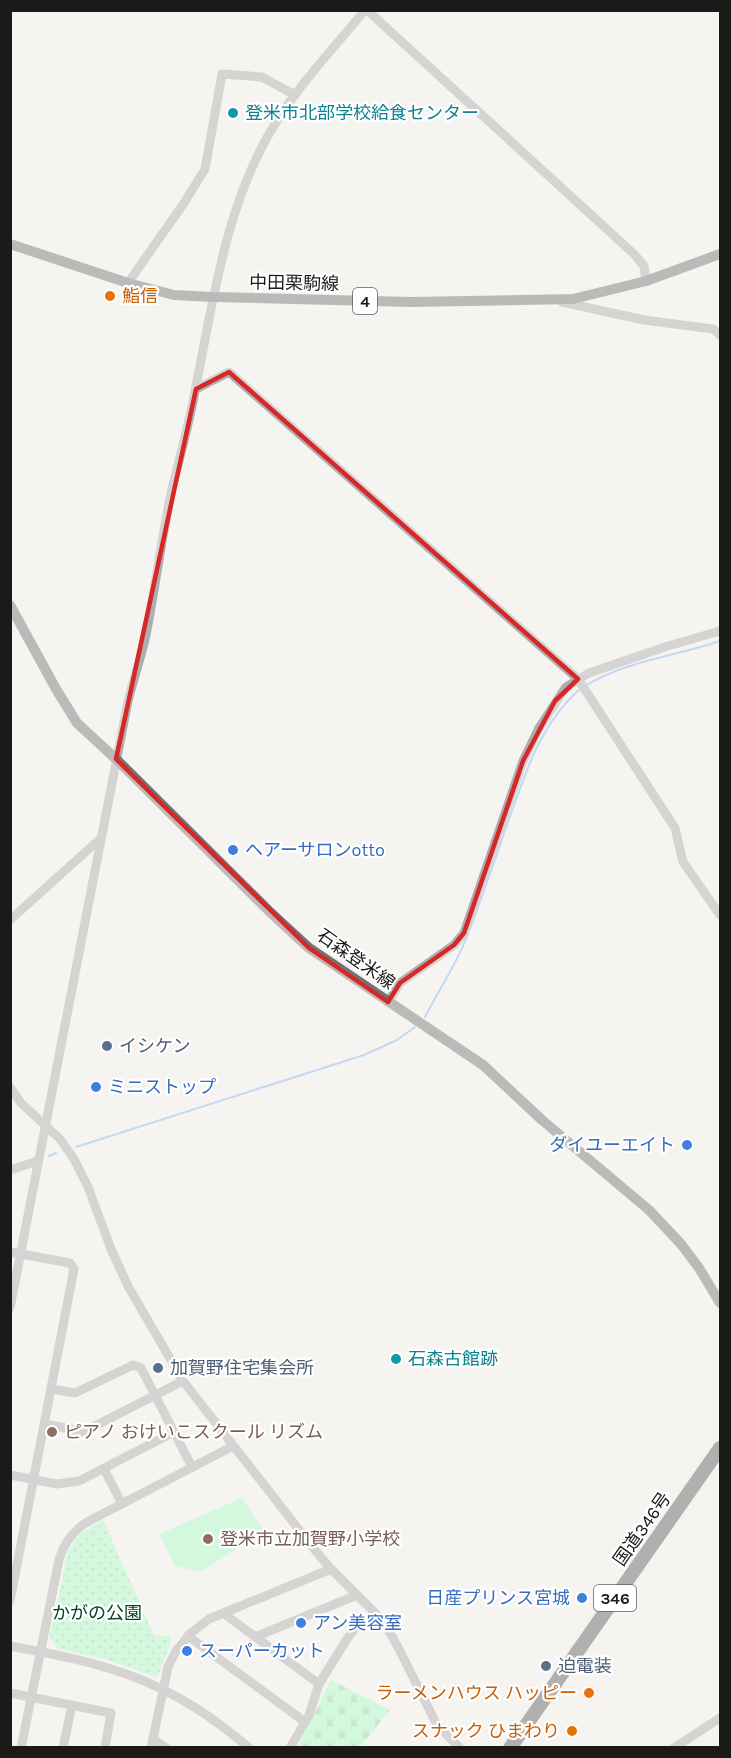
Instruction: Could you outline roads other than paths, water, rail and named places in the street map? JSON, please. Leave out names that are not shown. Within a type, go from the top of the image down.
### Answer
[{"type":"highway","name":"国道346号","points":[[510,1748],[720,1448]]},
{"type":"main road","name":"中田栗駒線","points":[[10,244],[128,283],[174,295],[411,302],[573,299],[646,281],[720,254]]},
{"type":"main road","name":"石森登米線","points":[[10,606],[77,723],[255,898],[309,948],[483,1065],[542,1120],[649,1210],[681,1244],[720,1303]]},
{"type":"street","points":[[10,1308],[116,759],[128,701],[144,643],[171,494],[196,388],[213,297],[238,205],[256,160],[274,124],[295,95],[366,10],[634,254],[644,266],[646,281]]},
{"type":"street","points":[[128,283],[205,170],[222,74],[262,77],[295,95]]},
{"type":"street","points":[[554,301],[644,320],[712,329],[720,335]]},
{"type":"street","points":[[196,388],[229,372],[581,684],[675,828],[683,862],[720,915]]},
{"type":"street","points":[[388,1002],[400,983],[454,945],[464,933],[523,761],[555,701],[566,687],[581,684],[589,673],[720,631]]},
{"type":"street","points":[[10,920],[101,837]]},
{"type":"street","points":[[10,1087],[21,1104],[45,1125],[74,1159],[92,1194],[111,1249],[128,1286],[183,1381],[331,1569],[390,1631],[437,1725],[460,1748]]},
{"type":"street","points":[[10,1107],[21,1104]]},
{"type":"street","points":[[10,1170],[38,1161]]},
{"type":"street","points":[[10,1252],[70,1263],[74,1269],[46,1424],[10,1601]]},
{"type":"street","points":[[52,1389],[75,1393],[133,1365],[141,1368],[192,1467]]},
{"type":"street","points":[[46,1424],[83,1432],[183,1381]]},
{"type":"street","points":[[10,1475],[57,1484],[71,1483],[174,1432]]},
{"type":"street","points":[[21,1748],[59,1560],[65,1544],[83,1524],[233,1446]]},
{"type":"street","points":[[104,1468],[122,1504]]},
{"type":"street","points":[[166,1748],[152,1743],[162,1688],[172,1658],[188,1636],[198,1626],[223,1613],[331,1569]]},
{"type":"street","points":[[255,1637],[357,1595]]},
{"type":"street","points":[[223,1613],[319,1684]]},
{"type":"street","points":[[291,1748],[315,1702],[319,1684],[353,1631],[375,1613]]},
{"type":"street","points":[[188,1636],[305,1722]]},
{"type":"street","points":[[10,1646],[104,1665],[162,1688],[203,1711],[249,1748]]},
{"type":"street","points":[[10,1693],[111,1713],[105,1748]]},
{"type":"street","points":[[63,1748],[72,1705]]},
{"type":"street","points":[[674,1748],[720,1718]]},
{"type":"waterway","points":[[585,686],[634,665],[720,641]]},
{"type":"waterway","points":[[470,929],[535,752],[554,718],[580,689]]},
{"type":"waterway","points":[[425,1017],[468,934]]},
{"type":"waterway","points":[[76,1147],[364,1055],[397,1040],[415,1027]]},
{"type":"waterway","points":[[49,1156],[56,1153]]},
{"type":"place","name":"登米市北部学校給食センター","points":[[233,113]]},
{"type":"place","name":"鮨信","points":[[110,296]]},
{"type":"place","name":"ヘアーサロンotto","points":[[233,850]]},
{"type":"place","name":"イシケン","points":[[107,1046]]},
{"type":"place","name":"ミニストップ","points":[[96,1087]]},
{"type":"place","name":"ダイユーエイト","points":[[687,1145]]},
{"type":"place","name":"石森古館跡","points":[[396,1359]]},
{"type":"place","name":"加賀野住宅集会所","points":[[158,1368]]},
{"type":"place","name":"ピアノ おけいこスクール リズム","points":[[52,1432]]},
{"type":"place","name":"登米市立加賀野小学校","points":[[208,1539]]},
{"type":"place","name":"日産プリンス宮城","points":[[582,1598]]},
{"type":"place","name":"アン美容室","points":[[301,1623]]},
{"type":"place","name":"スーパーカット","points":[[187,1651]]},
{"type":"place","name":"迫電装","points":[[546,1666]]},
{"type":"place","name":"ラーメンハウス ハッピー","points":[[589,1693]]},
{"type":"place","name":"スナック ひまわり","points":[[572,1731]]},
{"type":"park label","name":"かがの公園","points":[[97,1613]]}]
